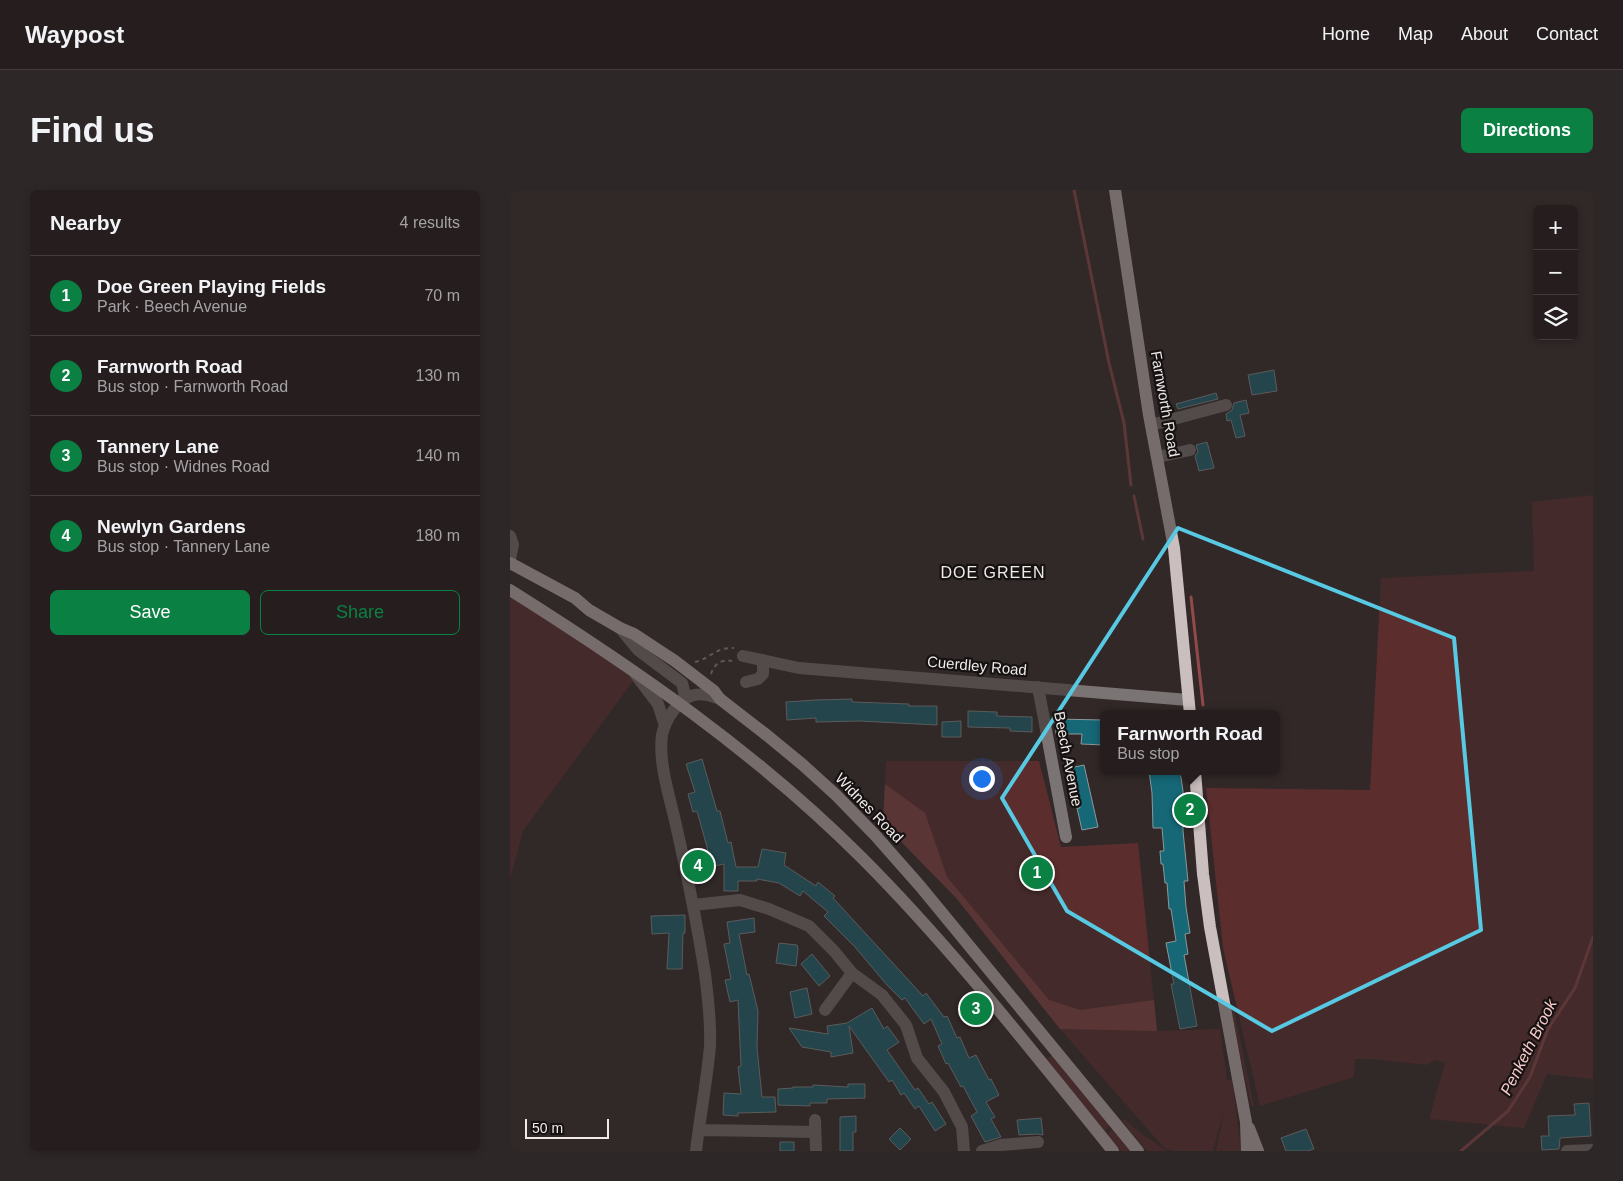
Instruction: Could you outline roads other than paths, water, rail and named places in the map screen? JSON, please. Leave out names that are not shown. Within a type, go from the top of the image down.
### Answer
[{"type":"main road","name":"Farnworth Road","points":[[1115,190],[1151,425],[1174,548],[1189,710]]},
{"type":"main road","name":"Widnes Road","points":[[510,563],[575,598],[590,610],[634,634],[675,661],[804,765],[875,835],[951,923],[1138,1151]]},
{"type":"main road","points":[[510,590],[568,627],[680,704],[790,792],[859,856],[928,927],[1112,1151]]},
{"type":"main road","points":[[1195,775],[1203,874],[1210,927],[1246,1122],[1247,1151]]},
{"type":"main road","points":[[1246,1122],[1258,1151]]},
{"type":"street","points":[[1151,425],[1226,405]]},
{"type":"street","points":[[1158,456],[1190,450]]},
{"type":"street","points":[[510,536],[513,545],[510,559]]},
{"type":"street","points":[[620,628],[638,650],[682,682],[685,695],[680,704]]},
{"type":"street","name":"Cuerdley Road","points":[[743,656],[799,668],[1188,700]]},
{"type":"street","points":[[746,682],[758,679],[763,674],[763,660]]},
{"type":"street","points":[[631,670],[658,704],[665,726]]},
{"type":"street","name":"Beech Avenue","points":[[1038,687],[1066,838]]},
{"type":"street","points":[[696,1151],[707,1076],[710,1023],[705,973],[693,905],[664,771],[662,744],[665,726],[672,712],[680,704],[695,694],[717,695]]},
{"type":"street","points":[[693,905],[740,900],[769,909],[809,926],[834,951],[852,973],[882,995],[906,1026],[917,1058],[944,1092],[962,1127],[964,1151]]},
{"type":"street","points":[[825,1010],[852,973]]},
{"type":"street","points":[[698,1130],[815,1126],[816,1151]]},
{"type":"street","points":[[982,1151],[1000,1145],[1038,1142]]},
{"type":"street","points":[[1568,1151],[1593,1150]]},
{"type":"waterway","points":[[1074,190],[1109,363],[1124,423],[1131,485]]},
{"type":"waterway","points":[[1134,496],[1143,539]]},
{"type":"waterway","points":[[1191,597],[1203,705]]},
{"type":"waterway","name":"Penketh Brook","points":[[1461,1151],[1508,1111],[1530,1077],[1548,1029],[1575,988],[1593,937]]},
{"type":"place","name":"Farnworth Road","points":[[1190,810]]},
{"type":"place","name":"Newlyn Gardens","points":[[698,866]]},
{"type":"place","name":"Doe Green Playing Fields","points":[[1037,873]]},
{"type":"place","name":"Tannery Lane","points":[[976,1009]]},
{"type":"district","name":"DOE GREEN","points":[[993,572]]}]
